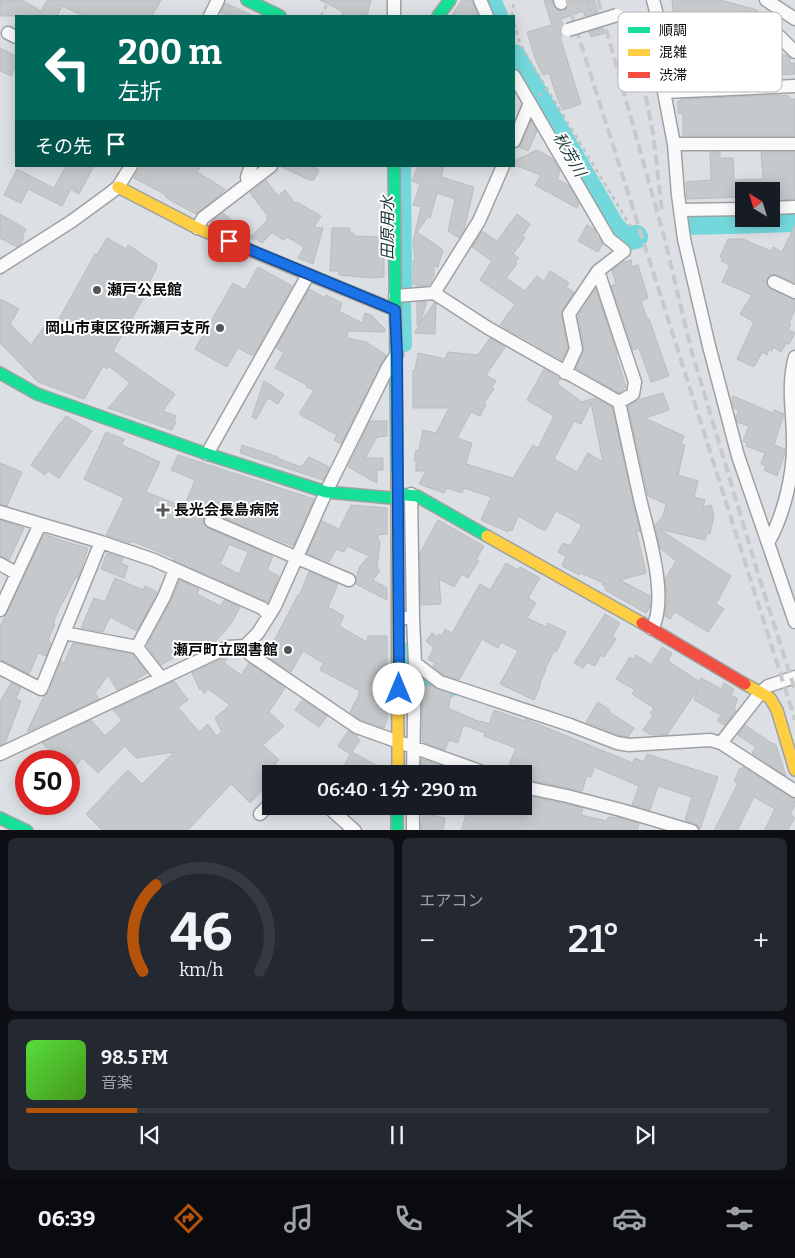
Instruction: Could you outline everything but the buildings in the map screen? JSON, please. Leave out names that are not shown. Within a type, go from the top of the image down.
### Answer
[{"type":"street","points":[[210,15],[218,0]]},
{"type":"street","points":[[247,0],[278,15]]},
{"type":"street","points":[[394,0],[394,15]]},
{"type":"street","points":[[439,15],[450,0]]},
{"type":"street","points":[[480,0],[487,15]]},
{"type":"street","points":[[766,0],[795,19]]},
{"type":"street","points":[[568,30],[617,15]]},
{"type":"street","points":[[782,39],[795,52]]},
{"type":"street","points":[[515,78],[609,239],[624,251],[598,271],[569,314],[576,349],[565,373]]},
{"type":"street","points":[[782,87],[795,86]]},
{"type":"street","points":[[664,92],[674,144],[680,210],[689,259],[738,456],[795,622]]},
{"type":"street","points":[[515,139],[530,104]]},
{"type":"street","points":[[674,144],[795,144]]},
{"type":"street","points":[[0,267],[72,221],[118,187],[130,167]]},
{"type":"street","points":[[248,183],[247,177],[250,167]]},
{"type":"street","points":[[197,228],[203,218],[269,167]]},
{"type":"street","points":[[394,167],[395,310],[404,494],[405,618],[398,765]]},
{"type":"street","points":[[434,293],[479,221],[503,167]]},
{"type":"street","points":[[118,187],[197,228],[395,310]]},
{"type":"street","points":[[780,208],[795,207]]},
{"type":"street","points":[[680,210],[735,209]]},
{"type":"street","points":[[598,271],[635,382],[633,394],[619,402]]},
{"type":"street","points":[[207,454],[308,275]]},
{"type":"street","points":[[774,282],[795,292]]},
{"type":"street","points":[[395,296],[434,293],[488,328],[619,402],[656,570],[658,602],[655,624],[652,629]]},
{"type":"street","points":[[0,754],[228,647],[245,646],[258,633],[275,606],[326,492],[388,367],[397,354]]},
{"type":"street","points":[[768,543],[776,529],[791,478],[793,442],[790,395],[795,357]]},
{"type":"street","points":[[0,373],[37,394],[207,454],[326,492],[392,498],[404,494],[425,500],[770,698],[777,710],[795,770]]},
{"type":"street","points":[[0,512],[154,560],[262,608],[269,615]]},
{"type":"street","points":[[211,521],[349,580]]},
{"type":"street","points":[[0,610],[40,524]]},
{"type":"street","points":[[0,668],[41,689],[101,542]]},
{"type":"street","points":[[0,564],[16,573]]},
{"type":"street","points":[[137,647],[164,597],[175,570]]},
{"type":"street","points":[[405,618],[415,663],[413,765]]},
{"type":"street","points":[[64,633],[137,647],[161,678]]},
{"type":"street","points":[[245,646],[251,655],[357,727],[463,765]]},
{"type":"street","points":[[415,663],[440,682],[570,725],[617,743],[710,740],[721,743],[795,791]]},
{"type":"street","points":[[721,743],[760,692],[768,686],[795,677]]},
{"type":"street","points":[[532,789],[612,807],[692,830]]},
{"type":"street","points":[[337,815],[354,830]]},
{"type":"street","points":[[397,830],[398,815]]},
{"type":"street","points":[[413,815],[413,830]]},
{"type":"street","points":[[0,818],[27,830]]},
{"type":"path","points":[[322,15],[329,0]]},
{"type":"path","points":[[512,15],[514,0]]},
{"type":"path","points":[[515,26],[520,44],[631,227]]},
{"type":"waterway","name":"秋芳川","points":[[489,0],[496,15]]},
{"type":"waterway","name":"秋芳川","points":[[515,58],[613,227],[625,239],[636,237]]},
{"type":"waterway","name":"田原用水","points":[[404,167],[405,289]]},
{"type":"waterway","name":"秋芳川","points":[[691,223],[795,220]]},
{"type":"waterway","name":"田原用水","points":[[404,303],[405,345]]},
{"type":"waterway","points":[[406,650],[406,668],[423,681],[451,690]]},
{"type":"railway","points":[[567,0],[795,720]]},
{"type":"railway","points":[[598,0],[618,72]]},
{"type":"railway","points":[[624,92],[665,240],[691,349],[795,690]]},
{"type":"railway","points":[[645,92],[654,139],[662,213]]},
{"type":"traffic: fast","points":[[247,0],[278,15]]},
{"type":"traffic: fast","points":[[439,15],[450,0]]},
{"type":"traffic: fast","points":[[394,167],[397,474]]},
{"type":"traffic: fast","points":[[0,373],[37,394],[207,454],[326,492],[392,498],[398,494],[417,496],[487,536]]},
{"type":"traffic: fast","points":[[397,815],[397,830]]},
{"type":"traffic: fast","points":[[0,818],[25,830]]},
{"type":"traffic: slow","points":[[118,187],[197,228],[295,269]]},
{"type":"traffic: slow","points":[[397,474],[398,765]]},
{"type":"traffic: slow","points":[[487,536],[642,623]]},
{"type":"traffic: slow","points":[[745,684],[770,698],[777,710],[795,770]]},
{"type":"traffic: jam","points":[[295,269],[395,310]]},
{"type":"traffic: jam","points":[[642,623],[745,684]]},
{"type":"place","name":"瀬戸公民館","points":[[97,290]]},
{"type":"place","name":"岡山市東区役所瀬戸支所","points":[[220,328]]},
{"type":"place","name":"長光会長島病院","points":[[163,510]]},
{"type":"place","name":"瀬戸町立図書館","points":[[288,650]]},
{"type":"route","points":[[229,241],[395,310],[397,354],[399,689]]}]
